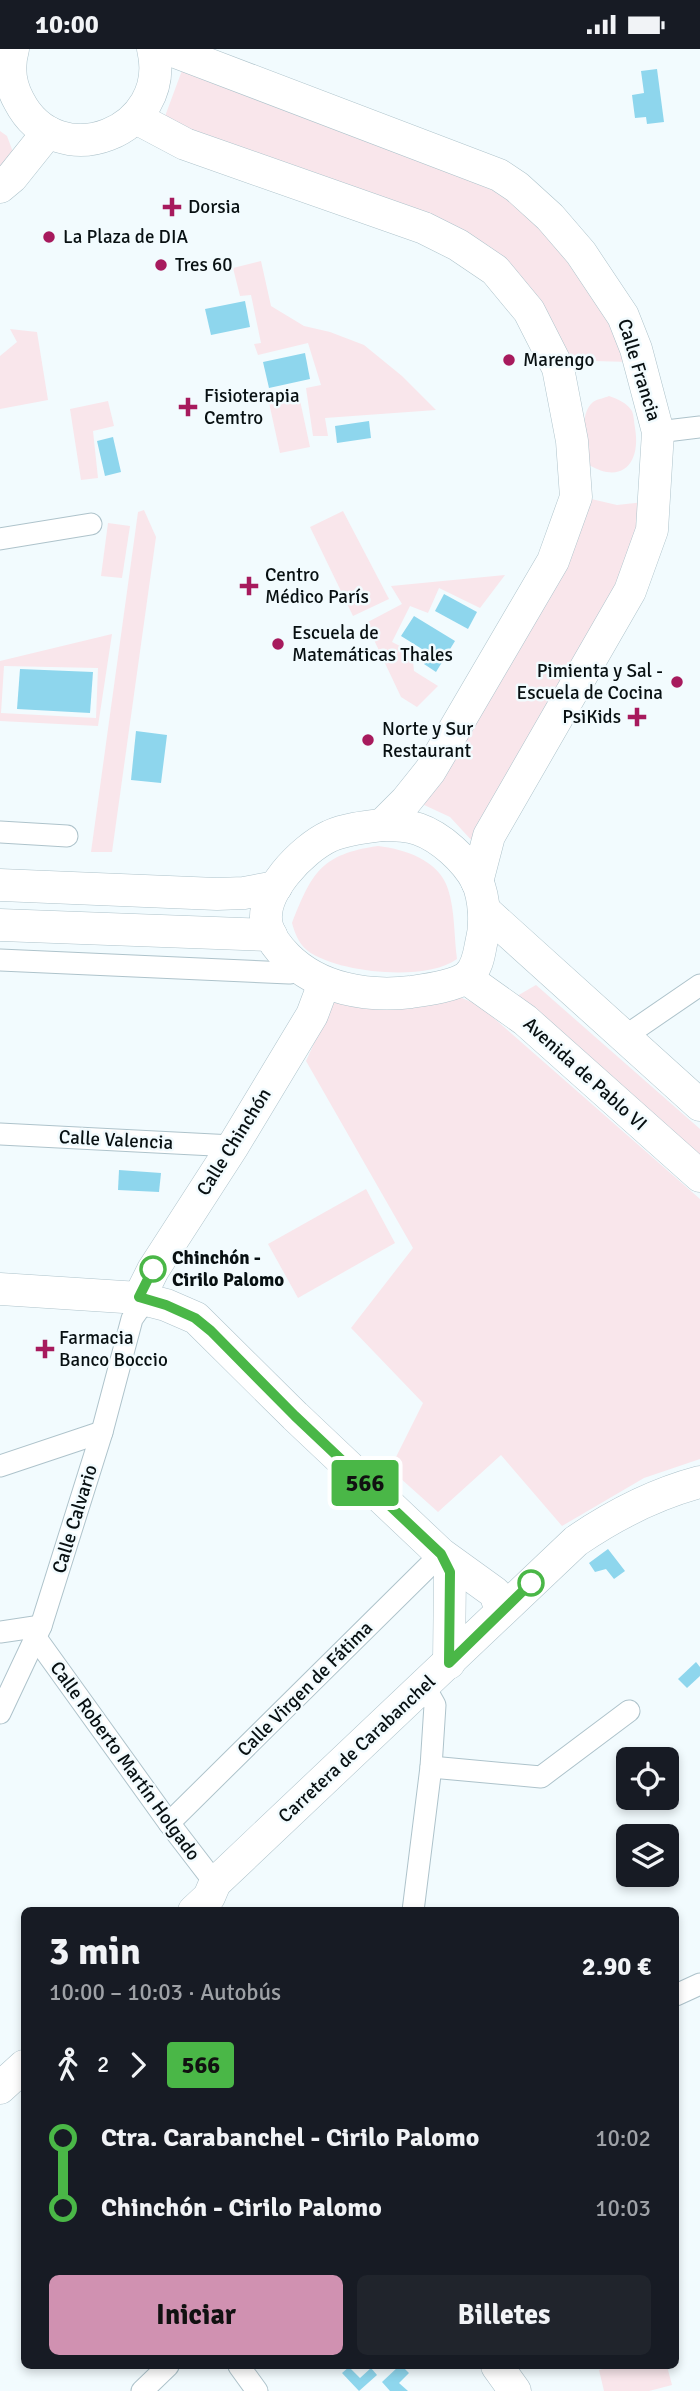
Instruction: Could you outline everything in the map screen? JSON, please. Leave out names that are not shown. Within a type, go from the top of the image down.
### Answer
[{"type":"street","points":[[7,65],[15,95],[34,122],[48,132],[67,139],[87,141],[105,137],[136,118],[148,101],[154,81],[153,49]]},
{"type":"street","name":"Calle Francia","points":[[168,49],[499,175],[517,187],[550,217],[581,253],[623,316],[636,349],[658,432],[652,530],[630,591],[489,836],[480,896]]},
{"type":"street","points":[[136,118],[186,144],[424,228],[458,245],[495,270],[529,311],[558,369],[572,441],[576,497],[554,561],[430,771],[382,825]]},
{"type":"street","points":[[0,187],[12,177],[48,132]]},
{"type":"street","points":[[658,432],[700,427]]},
{"type":"street","points":[[0,539],[91,524]]},
{"type":"street","points":[[314,977],[281,951],[271,935],[266,916],[276,887],[310,848],[331,836],[356,828],[382,825],[402,825],[421,830],[449,847],[480,896],[624,1037],[700,1105]]},
{"type":"street","points":[[0,832],[67,836]]},
{"type":"street","points":[[0,885],[217,894],[244,893],[276,887]]},
{"type":"street","points":[[0,960],[289,973],[314,977],[356,991],[408,992],[442,986],[466,978],[477,962],[483,936],[480,896]]},
{"type":"street","points":[[0,925],[271,935]]},
{"type":"street","name":"Calle Chinchón","points":[[136,1303],[153,1270],[233,1146],[312,1015],[314,977]]},
{"type":"street","name":"Avenida de Pablo VI","points":[[466,978],[526,1020],[700,1175]]},
{"type":"street","points":[[624,1037],[700,985]]},
{"type":"street","name":"Calle Valencia","points":[[0,1134],[233,1146]]},
{"type":"street","points":[[0,1289],[136,1303],[195,1318],[446,1563],[476,1604],[489,1611],[502,1611]]},
{"type":"street","name":"Calle Calvario","points":[[0,1713],[38,1632],[102,1432],[136,1303]]},
{"type":"street","points":[[0,1466],[102,1432]]},
{"type":"street","name":"Carretera de Carabanchel","points":[[206,1901],[576,1541],[613,1516],[682,1486],[700,1482]]},
{"type":"street","points":[[446,1563],[449,1663]]},
{"type":"street","name":"Calle Virgen de Fátima","points":[[169,1823],[446,1563]]},
{"type":"street","points":[[0,1632],[38,1632]]},
{"type":"street","name":"Calle Roberto Martín Holgado","points":[[38,1632],[169,1823],[206,1901]]},
{"type":"street","points":[[414,1907],[431,1767],[435,1705],[425,1687]]},
{"type":"street","points":[[431,1767],[541,1777],[629,1711]]},
{"type":"street","points":[[679,1994],[700,1984]]},
{"type":"street","points":[[679,1995],[700,1996]]},
{"type":"street","points":[[0,2071],[21,2053]]},
{"type":"street","points":[[0,2088],[21,2069]]},
{"type":"street","points":[[0,2107],[21,2087]]},
{"type":"street","points":[[142,2391],[165,2369]]},
{"type":"street","points":[[241,2369],[257,2391]]},
{"type":"street","points":[[498,2369],[515,2391]]},
{"type":"shaded area","points":[[184,65],[473,178],[518,203],[611,312],[630,362],[594,361],[574,373],[538,299],[327,181],[164,119]]},
{"type":"shaded area","points":[[0,131],[7,136],[16,160],[0,174]]},
{"type":"shaded area","points":[[261,261],[271,306],[304,326],[330,332],[364,345],[402,376],[436,410],[325,418],[328,436],[313,436],[306,388],[321,385],[308,343],[258,355],[254,344],[261,343],[251,295],[240,296],[233,268]]},
{"type":"shaded area","points":[[10,329],[37,332],[48,400],[0,409],[0,356],[17,342]]},
{"type":"shaded area","points":[[298,391],[310,447],[280,453],[268,398]]},
{"type":"shaded area","points":[[609,396],[632,411],[636,440],[632,460],[627,467],[611,472],[589,465],[584,432],[588,408],[595,401]]},
{"type":"shaded area","points":[[108,401],[114,426],[93,431],[98,478],[81,480],[70,409]]},
{"type":"shaded area","points":[[587,498],[617,505],[644,502],[639,535],[612,600],[474,843],[450,817],[422,804]]},
{"type":"shaded area","points":[[144,510],[156,537],[112,852],[91,852],[138,512]]},
{"type":"shaded area","points":[[343,511],[389,599],[353,616],[310,527]]},
{"type":"shaded area","points":[[108,523],[130,526],[122,578],[101,576]]},
{"type":"shaded area","points":[[505,575],[480,608],[439,588],[428,613],[410,606],[392,642],[412,652],[414,671],[438,686],[417,707],[401,697],[366,623],[402,604],[391,586]]},
{"type":"shaded area","points":[[112,634],[98,726],[0,721],[0,661]],"holes":[[[4,666],[98,668],[96,718],[1,713]]]},
{"type":"shaded area","points":[[378,846],[409,853],[437,870],[448,889],[452,906],[457,959],[425,971],[382,972],[322,959],[308,951],[300,942],[292,923],[306,891],[321,869],[343,854]]},
{"type":"shaded area","points":[[536,985],[700,1129],[700,1159],[517,996]]},
{"type":"shaded area","points":[[337,993],[452,994],[479,1005],[700,1199],[700,1459],[644,1478],[562,1526],[501,1455],[438,1512],[390,1469],[423,1403],[351,1328],[413,1248],[306,1061]]},
{"type":"shaded area","points":[[366,1189],[395,1243],[298,1298],[268,1244]]},
{"type":"shaded area","points":[[668,2369],[672,2385],[649,2391],[604,2391],[599,2370]]},
{"type":"water","points":[[657,69],[664,122],[647,124],[646,117],[635,118],[632,95],[644,93],[641,71]]},
{"type":"water","points":[[245,301],[250,327],[211,335],[205,309]]},
{"type":"water","points":[[305,353],[310,379],[269,388],[263,362]]},
{"type":"water","points":[[369,421],[371,438],[337,443],[335,426]]},
{"type":"water","points":[[113,437],[121,472],[105,476],[97,441]]},
{"type":"water","points":[[444,594],[477,612],[468,629],[435,611]]},
{"type":"water","points":[[414,616],[455,641],[436,672],[424,664],[430,654],[401,636]]},
{"type":"water","points":[[20,669],[93,672],[90,713],[17,709]]},
{"type":"water","points":[[136,731],[167,735],[161,783],[131,780]]},
{"type":"water","points":[[119,1170],[161,1173],[159,1192],[118,1190]]},
{"type":"water","points":[[608,1549],[625,1571],[614,1579],[606,1569],[595,1572],[589,1563]]},
{"type":"water","points":[[696,1662],[700,1667],[700,1676],[687,1688],[678,1679]]},
{"type":"water","points":[[351,2369],[360,2378],[372,2369],[377,2375],[359,2391],[342,2373]]},
{"type":"water","points":[[396,2369],[405,2369],[409,2373],[399,2383],[408,2391],[390,2391],[382,2382]]},
{"type":"bus line","name":"566","points":[[153,1269],[139,1297],[195,1318],[211,1331],[295,1416],[441,1554],[450,1572],[449,1663],[531,1583]]},
{"type":"place","name":"Dorsia","points":[[172,207]]},
{"type":"place","name":"La Plaza de DIA","points":[[49,237]]},
{"type":"place","name":"Tres 60","points":[[161,265]]},
{"type":"place","name":"Marengo","points":[[509,360]]},
{"type":"place","name":"Fisioterapia Cemtro","points":[[188,407]]},
{"type":"place","name":"Centro Médico París","points":[[249,586]]},
{"type":"place","name":"Escuela de Matemáticas Thales","points":[[278,644]]},
{"type":"place","name":"Pimienta y Sal - Escuela de Cocina","points":[[677,682]]},
{"type":"place","name":"PsiKids","points":[[637,717]]},
{"type":"place","name":"Norte y Sur Restaurant","points":[[368,740]]},
{"type":"place","name":"Chinchón - Cirilo Palomo","points":[[153,1269]]},
{"type":"place","name":"Farmacia Banco Boccio","points":[[45,1349]]}]
